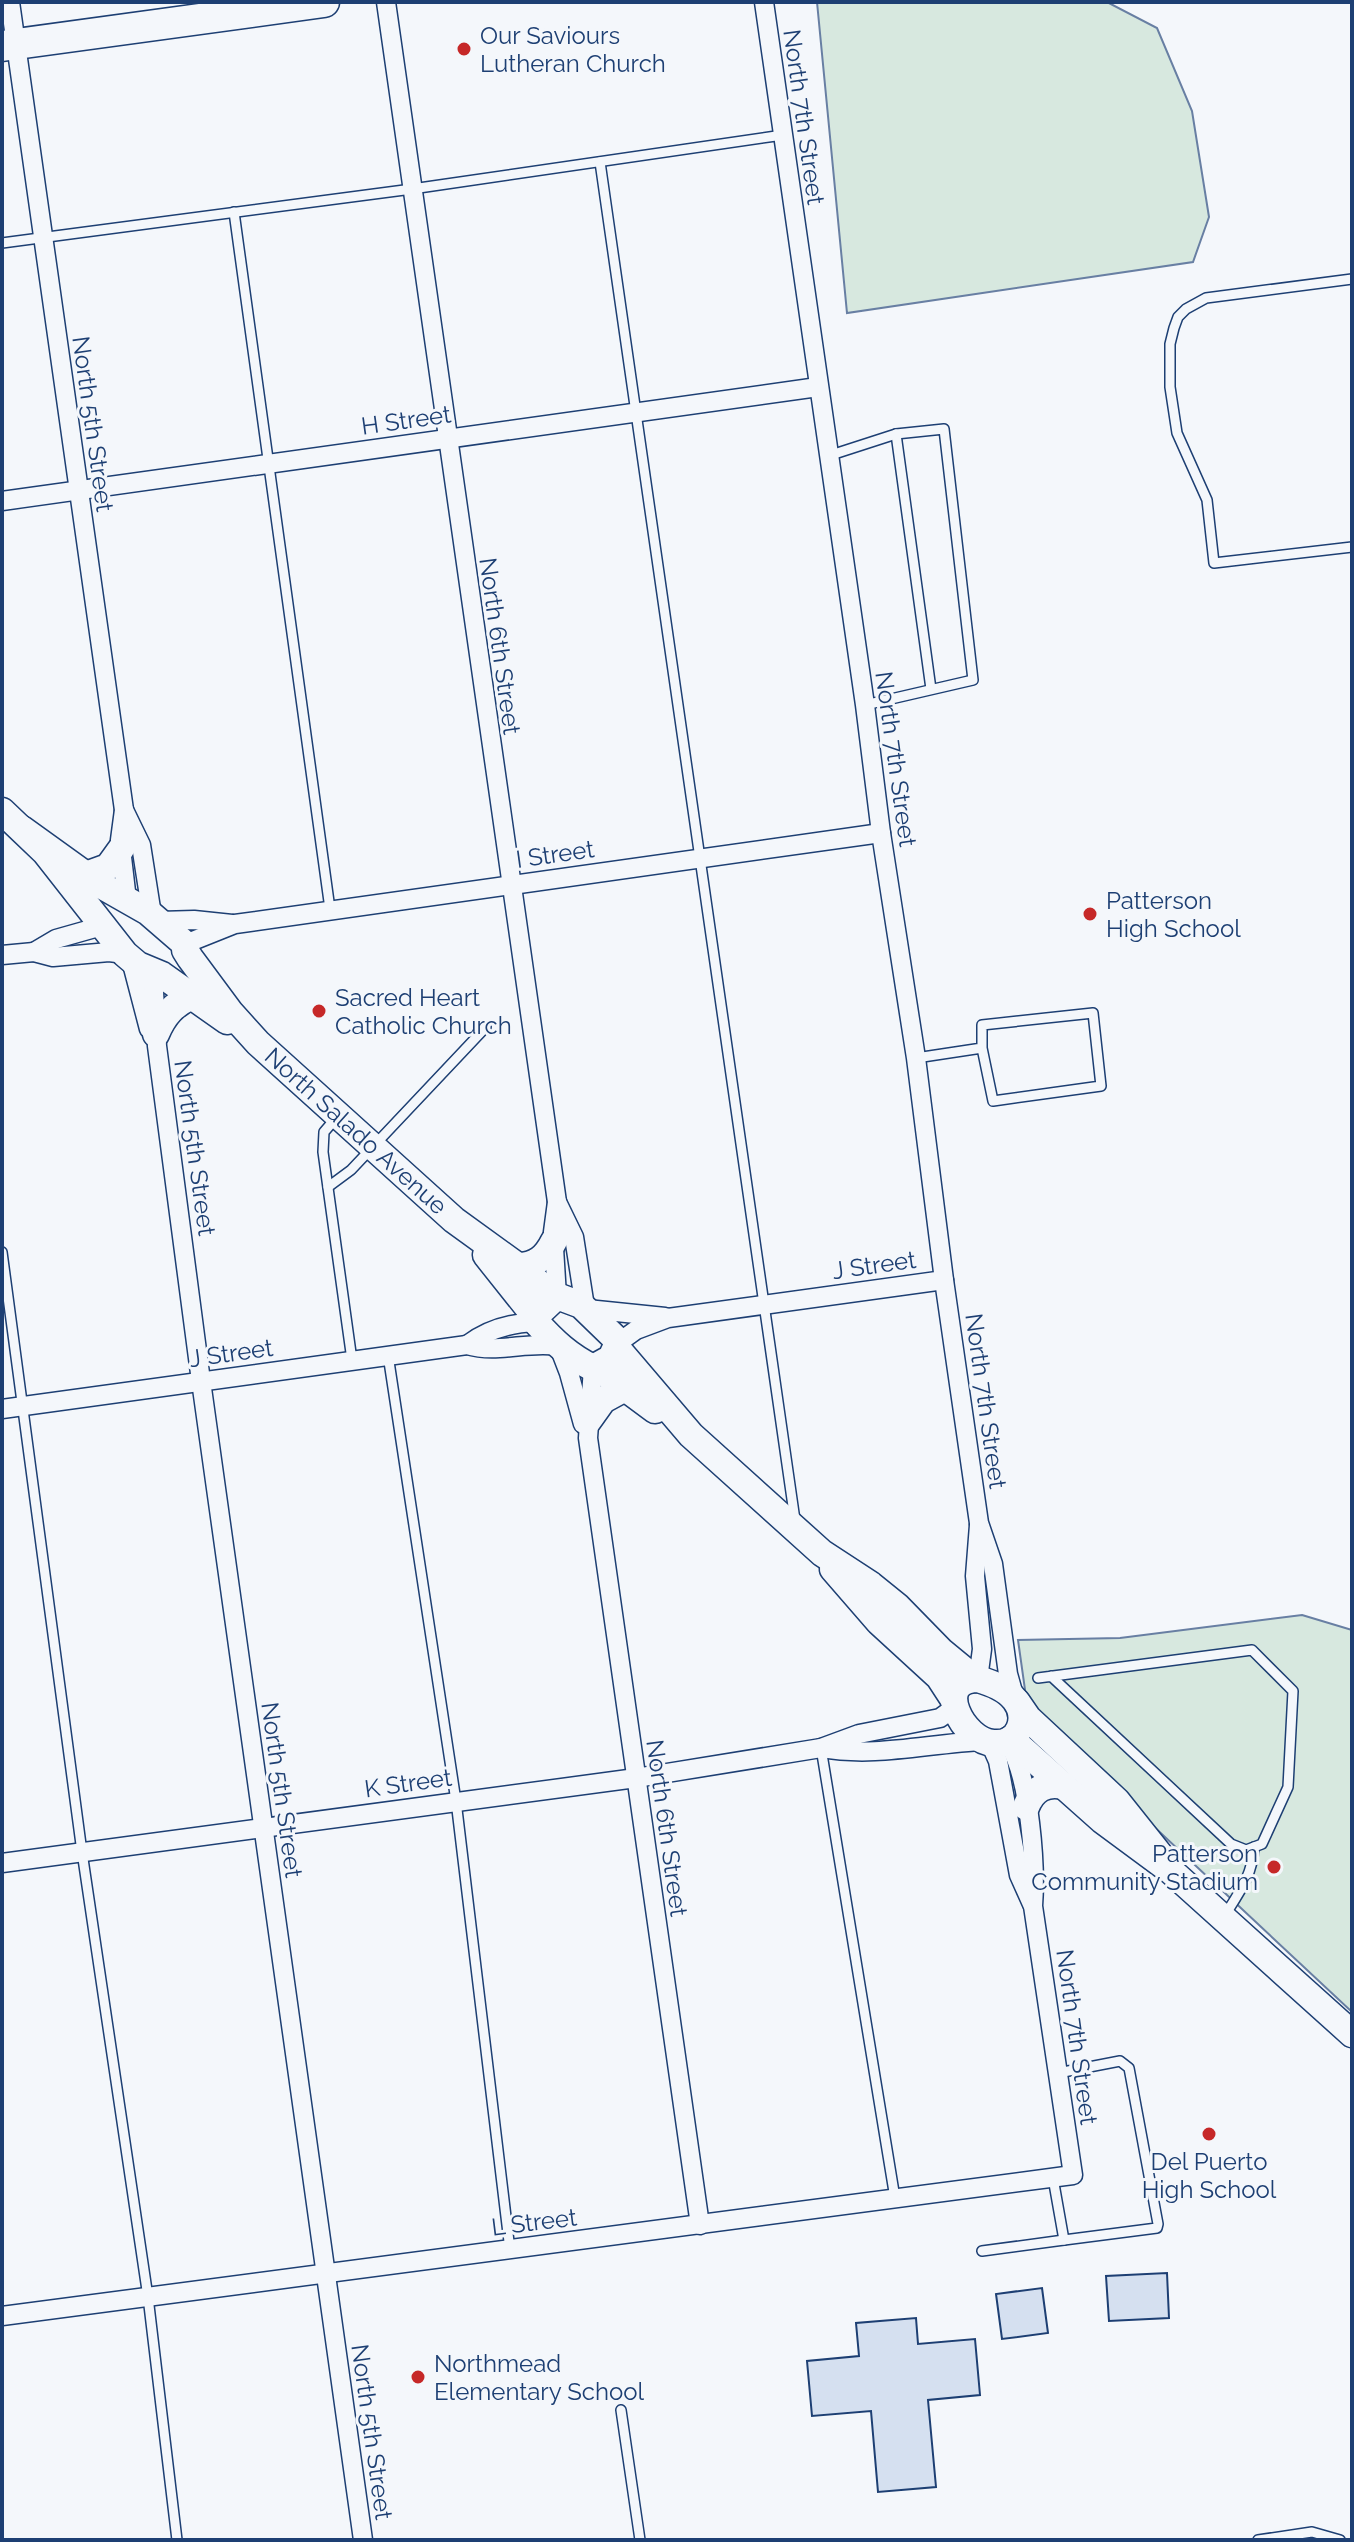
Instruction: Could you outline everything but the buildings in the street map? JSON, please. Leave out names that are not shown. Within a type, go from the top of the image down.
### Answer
[{"type":"main road","points":[[9,46],[324,2]]},
{"type":"main road","name":"North Salado Avenue","points":[[2,811],[52,861],[102,925],[143,965],[258,1043]]},
{"type":"main road","name":"North Salado Avenue","points":[[22,829],[86,875],[156,918],[185,947],[230,1012],[258,1043],[454,1220],[500,1270],[558,1347],[595,1367],[691,1435],[822,1553],[897,1606],[941,1651],[976,1679]]},
{"type":"main road","points":[[86,875],[108,867],[121,849]]},
{"type":"main road","points":[[157,1040],[160,1024],[172,1007],[192,996]]},
{"type":"main road","name":"North Salado Avenue","points":[[454,1220],[556,1297],[586,1308],[691,1435]]},
{"type":"main road","points":[[518,1266],[527,1266],[541,1259],[554,1241]]},
{"type":"main road","points":[[537,1321],[539,1313],[556,1297]]},
{"type":"main road","points":[[595,1367],[611,1358],[617,1345]]},
{"type":"main road","points":[[588,1430],[603,1400],[625,1388]]},
{"type":"main road","name":"North Salado Avenue","points":[[822,1553],[860,1602],[931,1668],[954,1702]]},
{"type":"main road","points":[[1171,1871],[1133,1819],[1028,1718],[1004,1689],[976,1679],[956,1689],[954,1702],[962,1721],[998,1741],[1064,1786],[1123,1837],[1171,1871],[1352,2034]]},
{"type":"main road","points":[[998,1741],[1019,1731],[1022,1719],[1016,1700]]},
{"type":"main road","points":[[1026,1807],[1039,1788],[1064,1786]]},
{"type":"street","name":"North 5th Street","points":[[10,2],[9,46],[42,238],[124,810],[121,849],[123,899]]},
{"type":"street","name":"North 6th Street","points":[[386,2],[557,1202],[554,1241],[556,1297]]},
{"type":"street","name":"North 7th Street","points":[[764,2],[881,833],[916,1058],[979,1523],[993,1564],[1008,1674],[1016,1700]]},
{"type":"street","name":"H Street","points":[[2,501],[818,387]]},
{"type":"street","name":"North 5th Street","points":[[124,810],[141,845],[156,918]]},
{"type":"street","name":"I Street","points":[[156,918],[235,924],[881,833]]},
{"type":"street","points":[[34,952],[56,939],[102,925],[108,909],[123,899]]},
{"type":"street","name":"I Street","points":[[185,947],[235,924]]},
{"type":"street","points":[[2,955],[34,952],[53,957],[109,952],[143,965],[178,966],[185,947]]},
{"type":"street","name":"North 5th Street","points":[[143,965],[157,1040],[201,1381],[363,2540]]},
{"type":"street","points":[[557,1202],[574,1237],[586,1308]]},
{"type":"street","name":"J Street","points":[[617,1345],[636,1330],[668,1318],[944,1280]]},
{"type":"street","name":"J Street","points":[[586,1308],[668,1318]]},
{"type":"street","name":"J Street","points":[[467,1345],[489,1331],[537,1321]]},
{"type":"street","name":"J Street","points":[[2,1409],[467,1345],[496,1349],[542,1344],[558,1347]]},
{"type":"street","name":"North 6th Street","points":[[558,1347],[588,1430],[700,2225]]},
{"type":"street","name":"North 6th Street","points":[[588,1430],[595,1367]]},
{"type":"street","name":"North 7th Street","points":[[976,1679],[982,1649],[975,1576],[979,1523]]},
{"type":"street","name":"K Street","points":[[2,1863],[636,1778],[821,1748],[859,1734],[940,1718],[951,1710],[954,1702]]},
{"type":"street","name":"North 7th Street","points":[[998,1741],[1018,1762],[1026,1807],[1034,1877],[1033,1906],[1073,2175]]},
{"type":"street","name":"North 7th Street","points":[[998,1741],[997,1756],[1019,1875],[1033,1906]]},
{"type":"street","name":"K Street","points":[[821,1748],[890,1751],[998,1741]]},
{"type":"street","name":"L Street","points":[[2,2316],[1073,2175]]},
{"type":"lane","points":[[2,243],[412,189],[783,135]]},
{"type":"lane","points":[[600,162],[797,1531]]},
{"type":"lane","points":[[234,212],[330,909]]},
{"type":"lane","points":[[1352,279],[1206,298],[1178,317],[1170,344],[1170,387],[1177,433],[1207,500],[1214,563],[1352,547]]},
{"type":"lane","points":[[828,456],[896,434],[944,429],[973,680],[865,705]]},
{"type":"lane","points":[[896,434],[931,689]]},
{"type":"lane","points":[[1093,1013],[1101,1086],[993,1101],[982,1048],[982,1025],[1093,1013]]},
{"type":"lane","points":[[328,1187],[373,1148],[486,1027]]},
{"type":"lane","points":[[916,1058],[982,1048]]},
{"type":"lane","points":[[338,1116],[324,1132],[323,1152],[352,1360]]},
{"type":"lane","points":[[2,1252],[82,1852],[148,2297],[177,2540]]},
{"type":"lane","points":[[388,1355],[456,1801],[510,2250]]},
{"type":"lane","points":[[1038,1678],[1051,1676],[1252,1650],[1293,1691],[1288,1787],[1262,1844],[1246,1850],[1231,1844],[1051,1676]]},
{"type":"lane","points":[[821,1748],[895,2199]]},
{"type":"lane","points":[[1223,1918],[1247,1879],[1254,1847]]},
{"type":"lane","points":[[982,2251],[1153,2230],[1158,2224],[1129,2068],[1120,2061],[1058,2073]]},
{"type":"lane","points":[[1053,2178],[1064,2240]]},
{"type":"lane","points":[[621,2410],[640,2540]]},
{"type":"lane","points":[[1258,2540],[1312,2532],[1340,2540]]},
{"type":"shaded area","points":[[817,2],[1107,2],[1157,28],[1192,111],[1209,217],[1193,262],[847,313]]},
{"type":"shaded area","name":"Patterson Community Stadium","points":[[1302,1615],[1352,1630],[1352,2012],[1041,1721],[1026,1697],[1018,1640],[1120,1638]]},
{"type":"place","name":"Our Saviours Lutheran Church","points":[[464,49]]},
{"type":"place","name":"Patterson High School","points":[[1090,914]]},
{"type":"place","name":"Sacred Heart Catholic Church","points":[[319,1011]]},
{"type":"place","name":"Patterson Community Stadium","points":[[1274,1867]]},
{"type":"place","name":"Del Puerto High School","points":[[1209,2134]]},
{"type":"place","name":"Northmead Elementary School","points":[[418,2377]]}]
